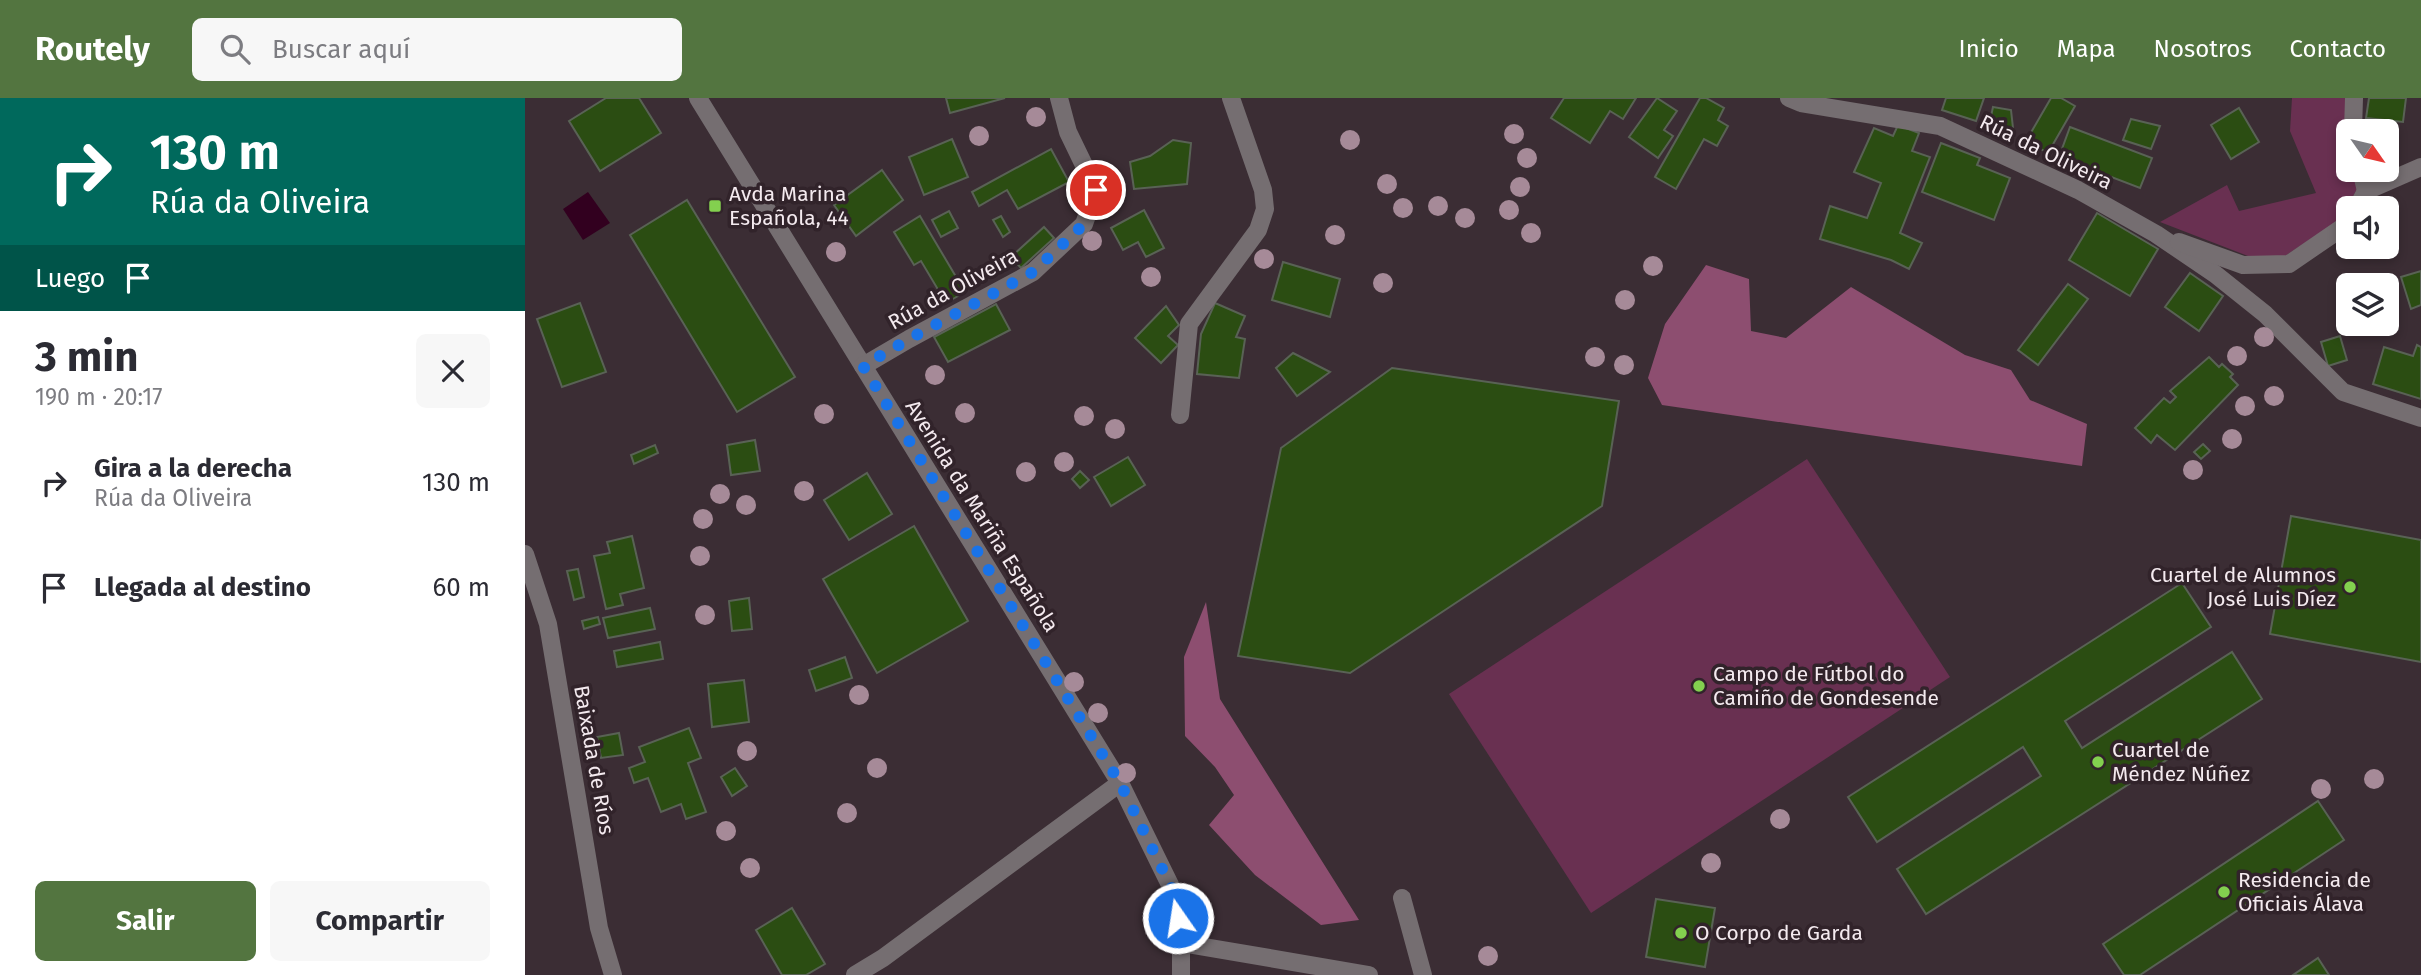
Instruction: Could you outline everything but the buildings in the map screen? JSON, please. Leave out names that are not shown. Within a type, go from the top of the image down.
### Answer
[{"type":"street","name":"Avenida da Mariña Española","points":[[698,98],[1120,783],[1174,893],[1181,943],[1181,975]]},
{"type":"street","name":"Rúa da Oliveira","points":[[863,366],[1033,272],[1084,224],[1096,190],[1068,132],[1059,98]]},
{"type":"street","points":[[1180,415],[1189,324],[1258,230],[1265,209],[1263,190],[1231,98]]},
{"type":"street","name":"Rúa da Oliveira","points":[[1789,98],[1801,103],[1940,126],[2078,190],[2156,234],[2215,274],[2265,314],[2343,392],[2421,418]]},
{"type":"street","points":[[2353,119],[2354,98]]},
{"type":"street","points":[[2364,196],[2367,191],[2421,167]]},
{"type":"street","points":[[2364,182],[2367,191]]},
{"type":"street","name":"Rúa da Oliveira","points":[[2156,234],[2243,265],[2289,264],[2336,232]]},
{"type":"street","name":"Baixada de Ríos","points":[[525,554],[548,624],[599,928],[613,975]]},
{"type":"street","points":[[855,975],[883,958],[1120,783]]},
{"type":"street","points":[[1402,898],[1423,975]]},
{"type":"street","points":[[1181,943],[1369,975]]},
{"type":"shaded area","points":[[2292,98],[2346,98],[2345,119],[2336,119],[2336,182],[2356,182],[2357,189],[2353,196],[2336,196],[2336,222],[2285,256],[2248,256],[2160,222],[2227,185],[2239,211],[2316,193],[2290,131]]},
{"type":"shaded area","points":[[588,192],[610,223],[583,240],[563,209]]},
{"type":"shaded area","points":[[1706,265],[1749,279],[1751,331],[1786,338],[1851,287],[1965,355],[2011,370],[2030,400],[2087,424],[2082,466],[1662,405],[1648,378],[1665,324]]},
{"type":"shaded area","name":"Campo de Fútbol do Camiño de Gondesende","points":[[1807,459],[1950,677],[1591,913],[1449,694]]},
{"type":"shaded area","points":[[1206,602],[1220,699],[1359,920],[1321,925],[1255,875],[1209,825],[1234,795],[1215,767],[1185,736],[1184,657]]},
{"type":"place","name":"Avda Marina Española, 44","points":[[715,206]]},
{"type":"place","name":"Cuartel de Alumnos José Luis Díez","points":[[2350,587]]},
{"type":"place","name":"Campo de Fútbol do Camiño de Gondesende","points":[[1699,686]]},
{"type":"place","name":"Cuartel de Méndez Núñez","points":[[2098,762]]},
{"type":"place","name":"Residencia de Oficiais Álava","points":[[2224,892]]},
{"type":"place","name":"O Corpo de Garda","points":[[1681,933]]},
{"type":"route","points":[[1096,190],[1084,224],[1033,272],[863,366],[1120,783],[1174,893],[1178,918]]}]
